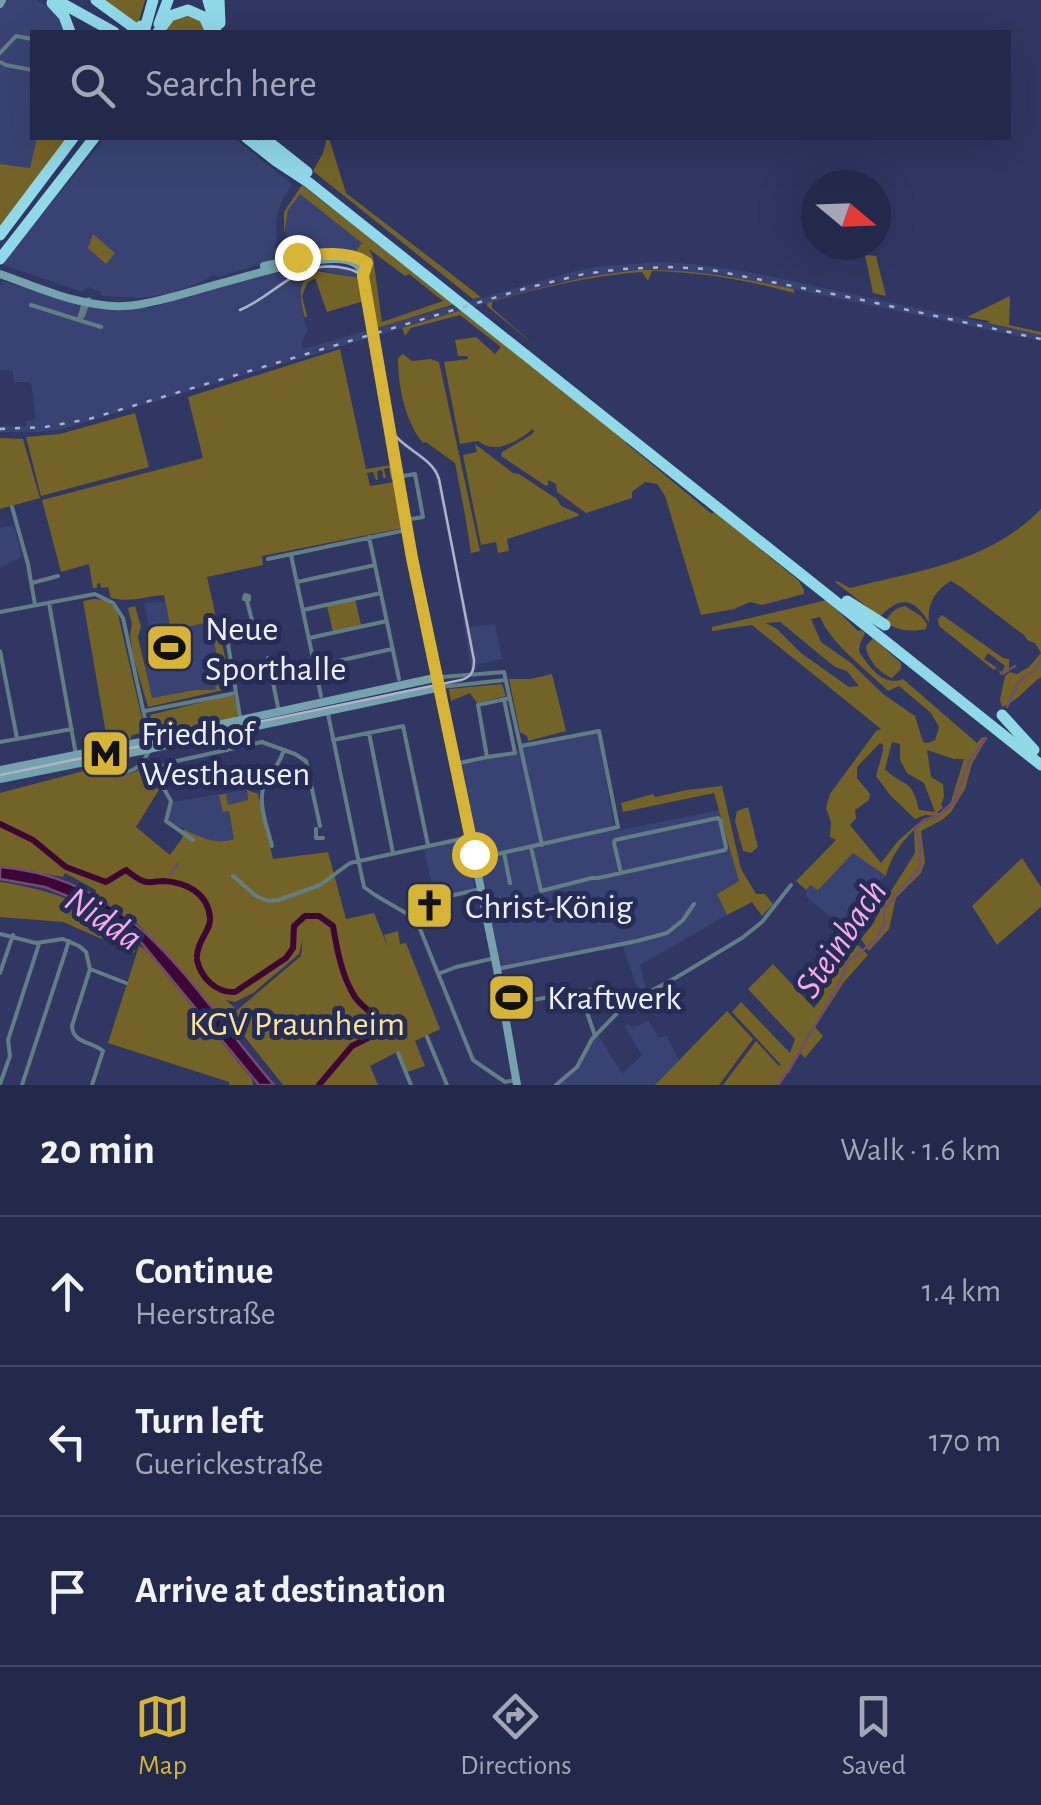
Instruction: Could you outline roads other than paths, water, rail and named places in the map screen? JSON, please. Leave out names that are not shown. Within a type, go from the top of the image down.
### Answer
[{"type":"highway","points":[[52,0],[69,30]]},
{"type":"highway","points":[[52,0],[110,30]]},
{"type":"highway","points":[[72,0],[107,20],[141,30]]},
{"type":"highway","points":[[96,0],[142,30]]},
{"type":"highway","points":[[144,30],[153,0]]},
{"type":"highway","points":[[145,30],[168,0]]},
{"type":"highway","points":[[208,0],[216,30]]},
{"type":"highway","points":[[216,30],[219,0]]},
{"type":"highway","points":[[146,30],[185,10],[202,14],[214,30]]},
{"type":"highway","points":[[20,223],[69,154],[84,140]]},
{"type":"highway","points":[[0,248],[84,140]]},
{"type":"highway","points":[[0,234],[84,140]]},
{"type":"highway","points":[[0,259],[85,140]]},
{"type":"highway","points":[[251,140],[1041,764]]},
{"type":"highway","points":[[271,146],[291,170]]},
{"type":"highway","points":[[271,146],[1037,753]]},
{"type":"highway","points":[[847,601],[884,625]]},
{"type":"highway","points":[[1002,714],[1037,753]]},
{"type":"main road","points":[[0,271],[88,302],[106,302],[150,300],[312,255],[331,254],[367,263],[363,276],[396,478],[482,889],[517,1083]]},
{"type":"main road","points":[[0,770],[149,745],[399,682],[439,682]]},
{"type":"main road","points":[[0,779],[122,755],[323,702],[439,682]]},
{"type":"street","points":[[0,53],[16,36],[30,39]]},
{"type":"street","points":[[0,62],[30,70]]},
{"type":"street","points":[[84,318],[88,302]]},
{"type":"street","points":[[84,318],[88,302]]},
{"type":"street","points":[[31,306],[84,318],[101,326]]},
{"type":"street","points":[[268,559],[369,538],[423,517],[415,474],[396,478]]},
{"type":"street","points":[[12,506],[35,605]]},
{"type":"street","points":[[369,538],[399,682]]},
{"type":"street","points":[[291,555],[364,886],[416,919],[472,1060],[505,1082],[517,1083]]},
{"type":"street","points":[[296,582],[374,565]]},
{"type":"street","points":[[32,583],[58,576]]},
{"type":"street","points":[[303,610],[381,593]]},
{"type":"street","points":[[0,612],[95,594],[119,608],[145,711],[149,745],[144,762],[126,771],[110,774],[85,762]]},
{"type":"street","points":[[247,601],[255,632],[228,644],[240,706],[257,718]]},
{"type":"street","points":[[49,603],[76,756]]},
{"type":"street","points":[[308,638],[386,621]]},
{"type":"street","points":[[315,666],[392,649]]},
{"type":"street","points":[[0,651],[17,738]]},
{"type":"street","points":[[268,658],[279,712]]},
{"type":"street","points":[[439,682],[504,672],[506,680],[515,753],[455,764]]},
{"type":"street","points":[[439,682],[506,680]]},
{"type":"street","points":[[145,711],[236,693]]},
{"type":"street","points":[[507,698],[542,845]]},
{"type":"street","points":[[488,757],[478,705],[507,698]]},
{"type":"street","points":[[232,723],[240,716],[240,706]]},
{"type":"street","points":[[334,740],[400,726],[428,845]]},
{"type":"street","points":[[0,742],[72,729]]},
{"type":"street","points":[[475,859],[618,827],[599,731],[520,746]]},
{"type":"street","points":[[369,732],[393,853]]},
{"type":"street","points":[[156,771],[168,762],[262,742],[306,761],[320,826]]},
{"type":"street","points":[[272,846],[262,794],[284,750]]},
{"type":"street","points":[[122,755],[107,766],[112,772],[126,771]]},
{"type":"street","points":[[144,762],[156,771],[171,801],[166,822],[193,840]]},
{"type":"street","points":[[531,847],[540,891],[725,850],[720,820],[615,840],[621,873]]},
{"type":"street","points":[[235,877],[256,896],[268,902],[280,900],[320,885],[350,863],[470,837]]},
{"type":"street","points":[[504,853],[510,883]]},
{"type":"street","points":[[556,1085],[625,1005],[758,926],[791,885]]},
{"type":"street","points":[[436,899],[482,889]]},
{"type":"street","points":[[497,969],[666,933],[683,920],[694,904]]},
{"type":"street","points":[[0,934],[38,944],[58,938],[86,952],[90,969],[72,1030],[78,1039],[103,1051],[93,1084],[100,1085]]},
{"type":"street","points":[[0,973],[12,936]]},
{"type":"street","points":[[22,1085],[69,941]]},
{"type":"street","points":[[0,1084],[9,1057],[8,1040],[38,944]]},
{"type":"street","points":[[438,974],[495,958]]},
{"type":"street","points":[[90,969],[126,983]]},
{"type":"street","points":[[504,1005],[600,988]]},
{"type":"street","points":[[578,992],[595,1036]]},
{"type":"street","points":[[427,1037],[446,1085]]},
{"type":"street","points":[[398,1053],[412,1085]]},
{"type":"waterway","name":"Steinbach","points":[[1007,707],[1019,681],[1035,670],[1041,659]]},
{"type":"waterway","points":[[1003,674],[1015,666]]},
{"type":"waterway","name":"Steinbach","points":[[788,1072],[848,961],[875,941],[884,925],[884,909],[920,867],[920,843],[915,828],[939,815],[955,800],[969,761],[986,738]]},
{"type":"waterway","name":"Nidda","points":[[0,824],[33,840],[66,867],[106,882],[126,870],[144,881],[172,882],[194,890],[205,902],[210,918],[197,956]]},
{"type":"waterway","points":[[170,875],[178,864]]},
{"type":"waterway","points":[[197,960],[210,983],[235,992],[286,958],[293,948],[294,926],[305,916],[319,916],[333,926],[347,981],[355,997],[376,1019],[379,1029],[352,1046],[319,1085]]},
{"type":"waterway","name":"Steinbach","points":[[778,1085],[786,1073]]},
{"type":"tram line","points":[[0,775],[461,680],[472,673],[474,660],[439,479],[431,465],[392,432],[365,279],[344,268],[313,269],[240,310]]},
{"type":"railway","points":[[0,429],[45,427],[89,419],[527,288],[622,269],[706,269],[1041,339]]},
{"type":"place","name":"Neue Sporthalle","points":[[170,648]]},
{"type":"place","name":"Friedhof Westhausen","points":[[106,753]]},
{"type":"place","name":"Christ-König","points":[[430,906]]},
{"type":"place","name":"Kraftwerk","points":[[512,997]]},
{"type":"park label","name":"KGV Praunheim","points":[[297,1023]]}]
